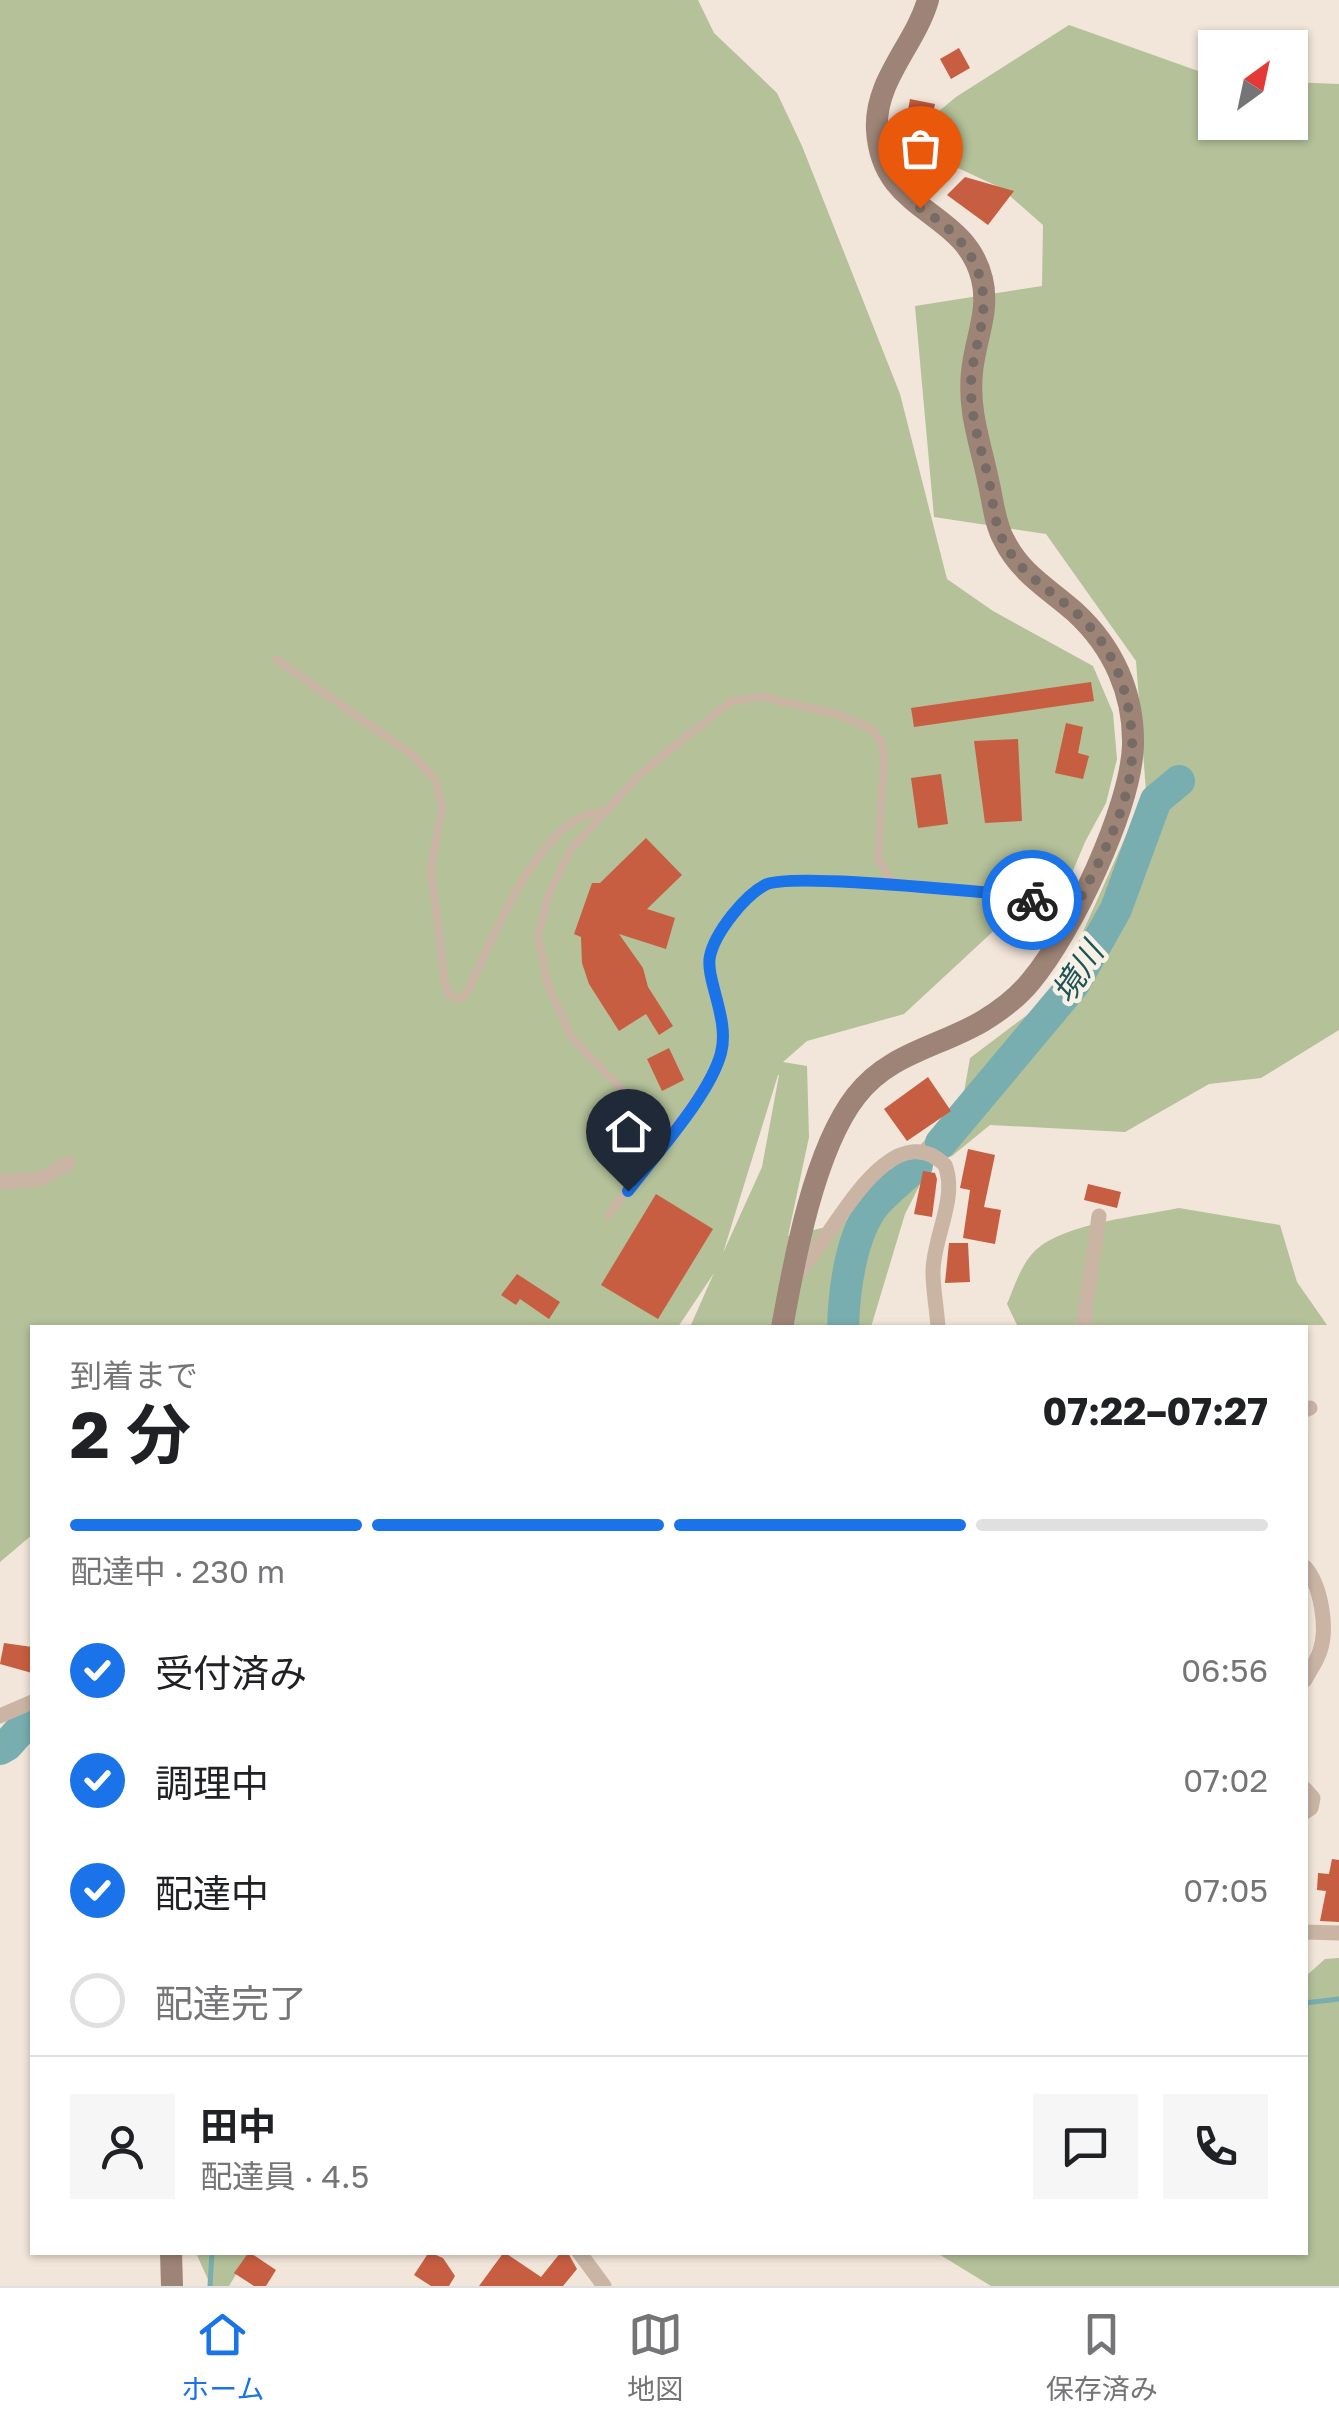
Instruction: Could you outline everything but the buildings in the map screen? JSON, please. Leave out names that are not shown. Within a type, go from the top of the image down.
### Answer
[{"type":"main road","points":[[783,1325],[824,1160],[854,1098],[894,1061],[979,1023],[1014,999],[1042,966],[1071,917],[1113,830],[1126,792],[1133,741],[1120,669],[1109,650],[1077,614],[1016,562],[998,530],[972,412],[972,367],[985,303],[982,279],[964,242],[901,193],[889,176],[881,152],[876,120],[880,100],[928,0]]},
{"type":"main road","points":[[171,2255],[172,2286]]},
{"type":"street","points":[[791,1282],[866,1180],[899,1156],[915,1152],[934,1155],[946,1164],[950,1190],[933,1270],[938,1325]]},
{"type":"street","points":[[0,1182],[40,1179],[68,1163]]},
{"type":"street","points":[[1083,1325],[1099,1216]]},
{"type":"street","points":[[1308,1571],[1316,1583],[1323,1636],[1320,1652],[1308,1674]]},
{"type":"street","points":[[0,1716],[30,1703]]},
{"type":"street","points":[[1308,1932],[1339,1933]]},
{"type":"street","points":[[581,2255],[604,2286]]},
{"type":"lane","points":[[276,659],[411,754],[436,778],[442,807],[431,869],[445,984],[450,996],[461,999],[467,994],[526,877],[556,836],[578,817],[604,811]]},
{"type":"lane","points":[[645,1113],[571,1038],[548,985],[538,936],[549,893],[572,849],[641,773],[731,701],[764,697],[836,714],[872,729],[882,742],[884,762],[878,858],[889,878],[905,888]]},
{"type":"lane","points":[[608,1216],[708,1082],[721,1054],[724,1032],[709,958],[733,913],[767,883],[806,880],[1015,895],[1071,917]]},
{"type":"green space","points":[[0,0],[698,0],[714,33],[777,93],[802,146],[900,394],[947,579],[993,611],[1093,666],[1113,713],[1117,759],[1106,803],[1049,928],[1014,912],[904,1014],[807,1041],[783,1062],[807,1066],[809,1137],[788,1236],[843,1223],[963,1098],[970,1058],[1055,994],[1146,791],[1136,661],[1046,534],[934,517],[915,306],[1042,286],[1043,225],[1001,188],[902,142],[956,97],[1069,25],[1198,71],[1198,140],[1308,140],[1308,83],[1339,84],[1339,1030],[1261,1078],[1209,1084],[1125,1132],[990,1125],[952,1156],[931,1163],[905,1214],[872,1325],[691,1325],[714,1273],[679,1325],[30,1325],[30,1537],[0,1562]],"holes":[[[778,1075],[762,1167],[723,1253]]]},
{"type":"green space","points":[[1179,1208],[1280,1225],[1297,1282],[1327,1325],[1017,1325],[1007,1304],[1023,1268],[1037,1249],[1066,1233]]},
{"type":"green space","points":[[1339,1958],[1339,2286],[991,2286],[940,2255],[1308,2255],[1308,1974],[1325,1959]]},
{"type":"green space","points":[[197,2255],[248,2255],[229,2286],[211,2286]]},
{"type":"waterway","name":"境川","points":[[941,1143],[1074,984],[1116,909],[1156,800],[1179,781]]},
{"type":"waterway","name":"境川","points":[[843,1325],[847,1280],[860,1231],[875,1204],[917,1165]]},
{"type":"waterway","name":"境川","points":[[0,1749],[30,1719]]},
{"type":"waterway","points":[[1308,2003],[1339,1999]]},
{"type":"waterway","points":[[210,2286],[212,2255]]},
{"type":"way so far","points":[[920,208],[964,242],[982,279],[985,303],[972,367],[972,412],[998,530],[1016,562],[1077,614],[1109,650],[1120,669],[1128,703],[1133,741],[1131,767],[1113,830],[1096,866],[1071,917],[1032,900]]},
{"type":"route","points":[[628,1191],[708,1082],[721,1054],[724,1032],[709,958],[733,913],[767,883],[806,880],[1015,895],[1032,900]]}]
